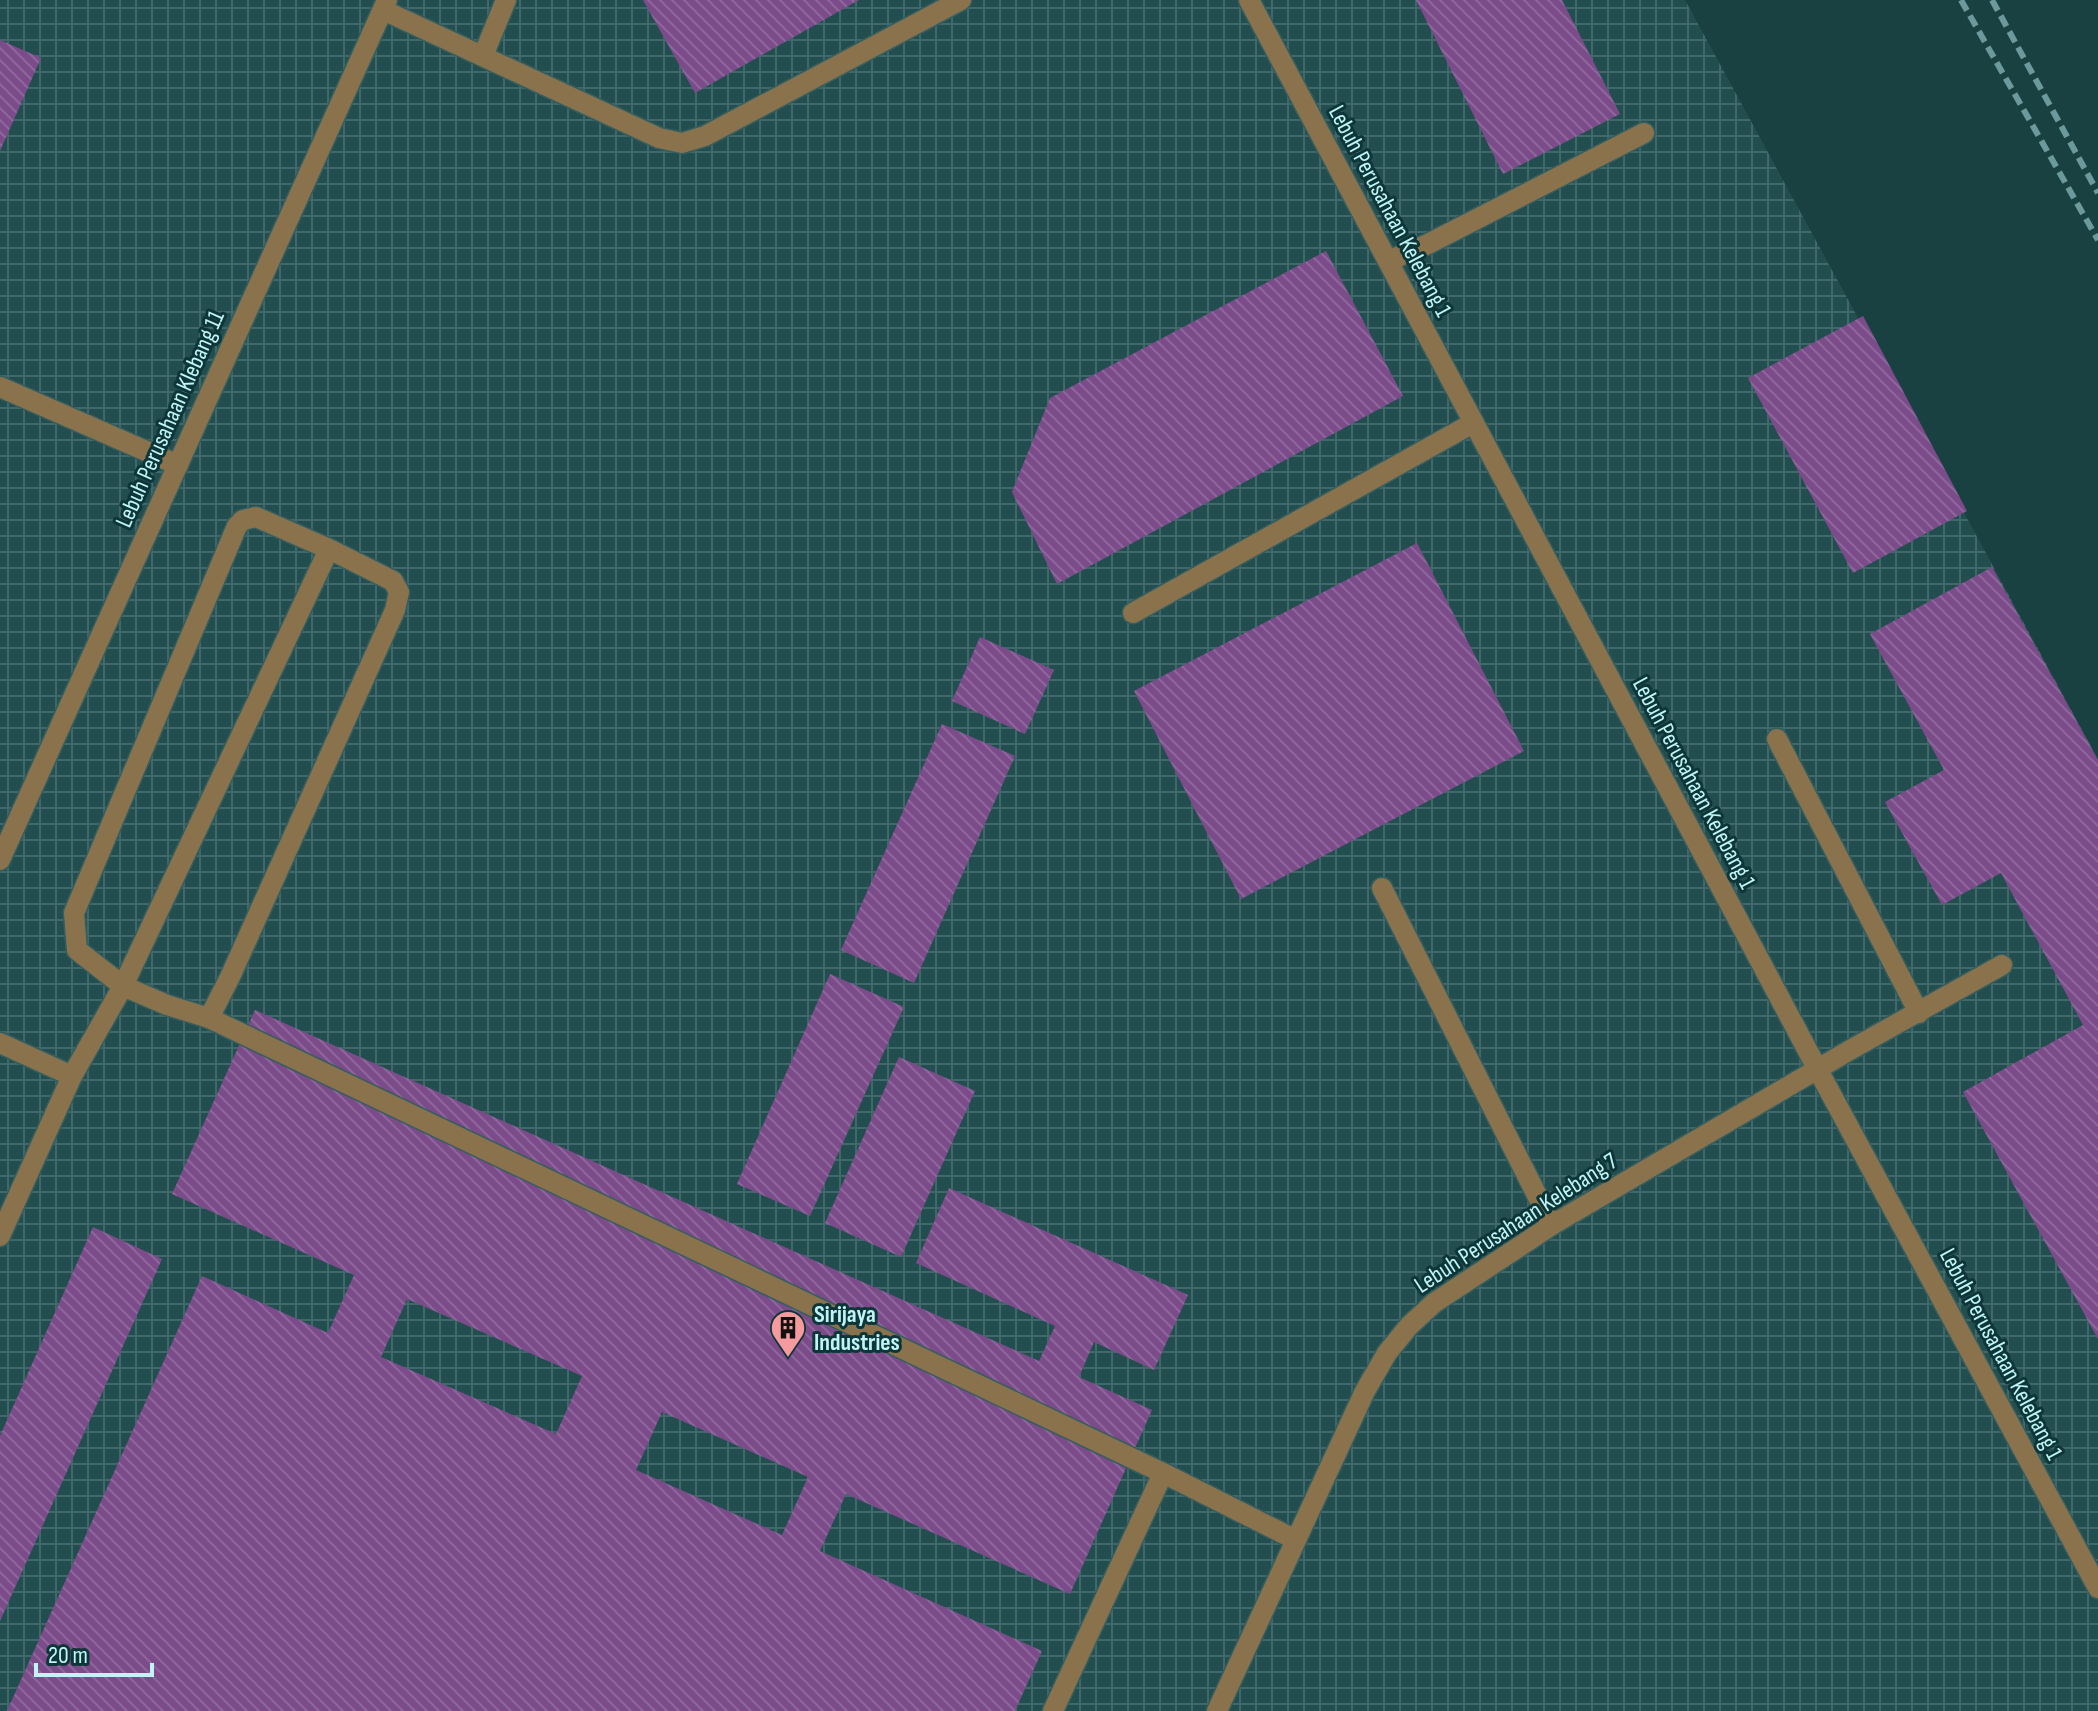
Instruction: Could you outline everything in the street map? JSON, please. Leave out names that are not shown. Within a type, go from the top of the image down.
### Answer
[{"type":"street","points":[[483,56],[506,0]]},
{"type":"street","points":[[385,5],[483,56],[659,138],[682,143],[705,136],[961,0]]},
{"type":"street","name":"Lebuh Perusahaan Kelebang 1","points":[[1249,0],[1818,1070],[2098,1588]]},
{"type":"street","name":"Lebuh Perusahaan Klebang 11","points":[[0,860],[385,5]]},
{"type":"street","points":[[1388,261],[1428,244],[1644,133]]},
{"type":"street","points":[[0,387],[178,465]]},
{"type":"street","points":[[1133,613],[1473,423]]},
{"type":"street","points":[[209,1018],[395,610],[399,592],[393,581],[256,517],[243,520],[237,526],[74,913],[77,950],[123,986],[167,1005],[209,1018],[1163,1473],[1296,1540]]},
{"type":"street","points":[[0,1236],[72,1076],[123,986],[329,549]]},
{"type":"street","points":[[1777,739],[1919,1013]]},
{"type":"street","points":[[1382,888],[1552,1225]]},
{"type":"street","name":"Lebuh Perusahaan Kelebang 7","points":[[1217,1711],[1365,1391],[1401,1335],[1434,1303],[1552,1225],[2002,965]]},
{"type":"street","points":[[0,1043],[72,1076]]},
{"type":"street","points":[[1053,1711],[1163,1473]]},
{"type":"shaded area","points":[[0,0],[1685,0],[2098,759],[2098,1711],[0,1711]]},
{"type":"building","points":[[643,0],[859,0],[695,93]]},
{"type":"building","points":[[1416,0],[1562,0],[1620,114],[1503,174]]},
{"type":"building","points":[[0,40],[41,58],[0,151]]},
{"type":"building","points":[[1326,251],[1403,396],[1057,584],[1012,492],[1050,398]]},
{"type":"building","points":[[1863,316],[1967,511],[1853,573],[1748,378]]},
{"type":"building","points":[[1417,543],[1524,751],[1241,899],[1134,691]]},
{"type":"building","points":[[1992,567],[2098,760],[2098,1339],[1963,1092],[2083,1025],[2001,873],[1942,905],[1885,802],[1944,770],[1870,634]]},
{"type":"building","points":[[980,637],[1054,670],[1025,734],[952,701]]},
{"type":"building","points":[[942,724],[1015,756],[914,983],[841,950]]},
{"type":"building","points":[[830,974],[904,1007],[810,1216],[737,1184]]},
{"type":"building","name":"Sirijaya Industries","points":[[255,1010],[1039,1361],[1055,1326],[916,1263],[949,1188],[1188,1295],[1154,1370],[1094,1342],[1079,1377],[1152,1410],[1070,1594],[846,1494],[820,1551],[1042,1651],[1015,1711],[7,1711],[202,1276],[328,1333],[354,1275],[172,1194]],"holes":[[[407,1299],[582,1376],[556,1434],[381,1357]],[[662,1412],[808,1477],[782,1535],[636,1470]]]},
{"type":"building","name":"Sirijaya Industries","points":[[899,1057],[975,1091],[901,1257],[825,1223]]},
{"type":"building","points":[[93,1227],[162,1259],[0,1621],[0,1436]]},
{"type":"railway","points":[[1961,0],[2098,240]]},
{"type":"railway","points":[[1992,0],[2098,193]]},
{"type":"place","name":"Sirijaya Industries","points":[[788,1359]]}]
